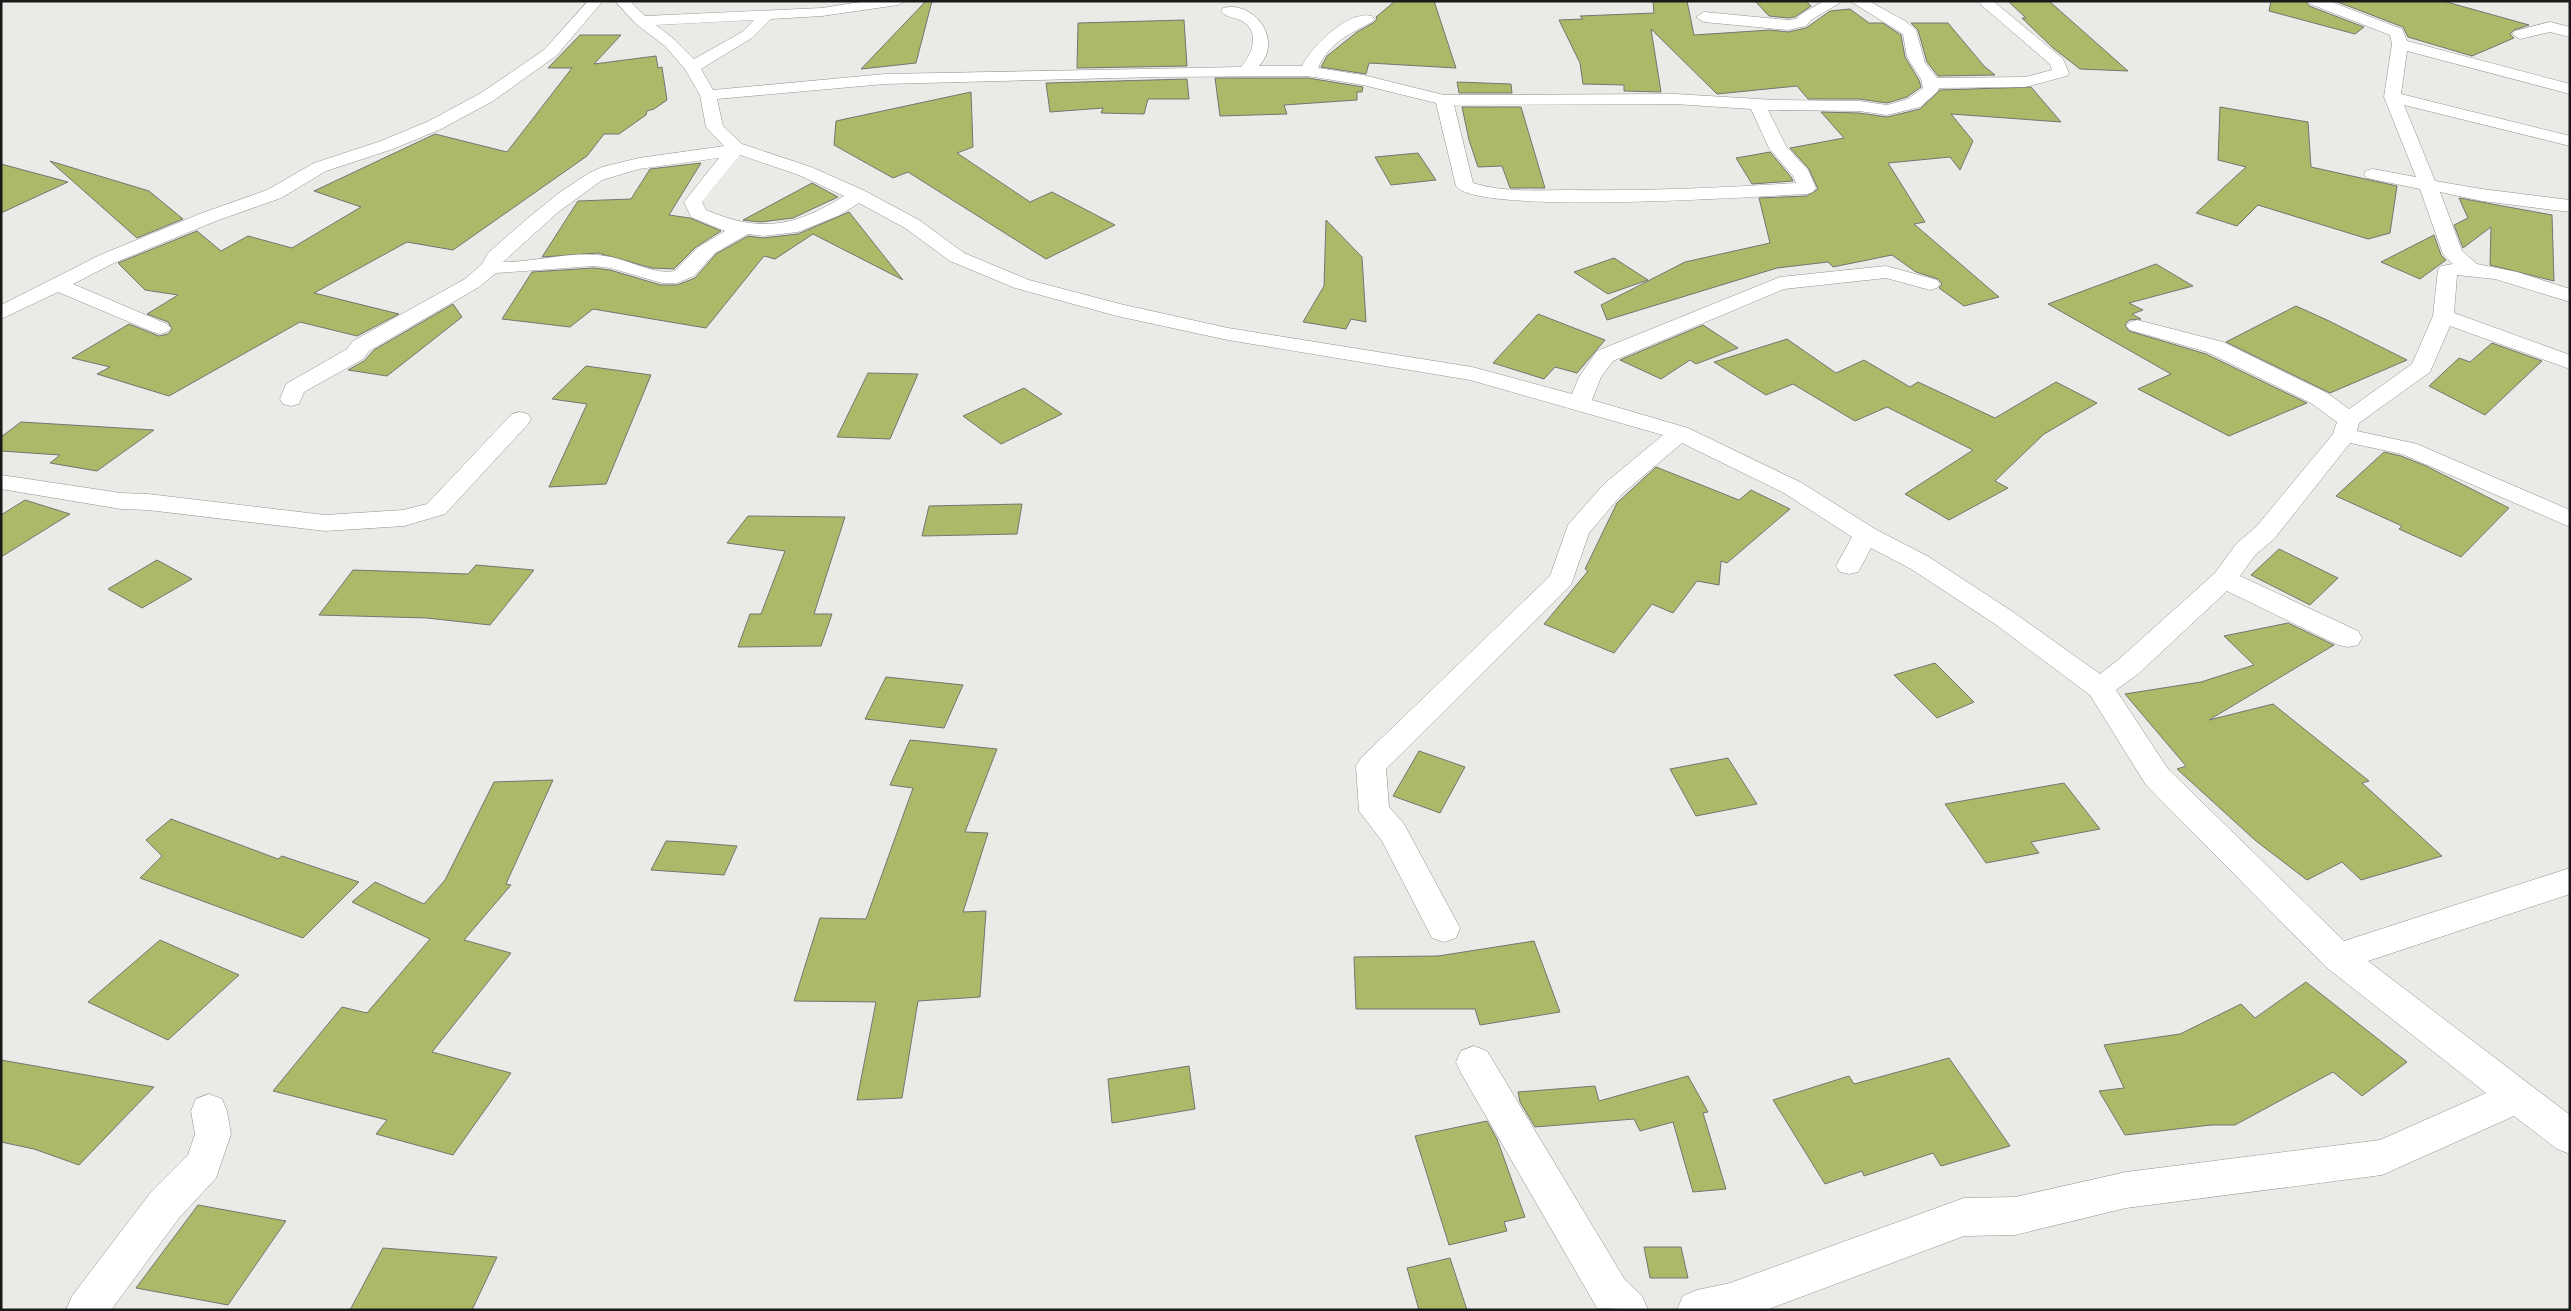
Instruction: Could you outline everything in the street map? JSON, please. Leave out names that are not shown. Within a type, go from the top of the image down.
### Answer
[{"type":"street","points":[[1,313],[107,259],[209,217],[274,194],[320,168],[387,145],[435,125],[487,97],[550,53],[596,1]]},
{"type":"street","points":[[622,1],[641,21],[670,43],[692,67],[708,95],[715,126],[736,148],[804,170],[858,195],[912,224],[957,257],[1022,284],[1117,310],[1228,334],[1472,374],[1580,403],[1680,433],[1793,488],[1866,535],[1920,563],[1974,598],[2100,688],[2158,776],[2338,957],[2570,1137]]},
{"type":"street","points":[[641,21],[822,12],[898,1]]},
{"type":"street","points":[[1704,17],[1788,25],[1802,23],[1806,17],[1836,1]]},
{"type":"street","points":[[708,95],[885,79],[1308,71],[1363,80],[1444,100],[1675,99],[1757,104],[1859,106],[1887,110],[1914,103],[1931,89],[1929,77],[1920,70],[1912,51],[1911,33],[1900,24],[1857,1]]},
{"type":"street","points":[[2315,1],[2397,32],[2400,44],[2392,97],[2453,254],[2469,267]]},
{"type":"street","points":[[1930,83],[2025,82],[2061,73],[2057,62],[1986,4]]},
{"type":"street","points":[[1228,11],[1249,18],[1260,33],[1261,45],[1258,58],[1246,72]]},
{"type":"street","points":[[692,67],[746,36],[767,14]]},
{"type":"street","points":[[1308,71],[1314,56],[1329,38],[1367,19]]},
{"type":"street","points":[[2520,34],[2550,27],[2570,32]]},
{"type":"street","points":[[2400,44],[2570,90]]},
{"type":"street","points":[[2392,97],[2570,141]]},
{"type":"street","points":[[1444,100],[1465,186],[1479,192],[1515,195],[1649,197],[1807,188],[1802,174],[1778,148],[1757,104]]},
{"type":"street","points":[[736,148],[694,202],[698,213],[727,226],[763,230],[791,228],[833,212],[858,195]]},
{"type":"street","points":[[291,399],[294,389],[355,354],[361,346],[472,283],[491,267],[495,257],[591,178],[632,165],[711,156],[736,148]]},
{"type":"street","points":[[2372,174],[2482,195],[2570,206]]},
{"type":"street","points":[[491,267],[508,269],[546,263],[610,262],[626,268],[676,277],[691,268],[706,250],[745,228]]},
{"type":"street","points":[[2100,688],[2128,667],[2224,579],[2246,549],[2265,533],[2346,428],[2422,367],[2443,316],[2448,270],[2469,267],[2504,274],[2570,296]]},
{"type":"street","points":[[1580,403],[1590,377],[1605,356],[1780,284],[1886,272],[1930,284]]},
{"type":"street","points":[[58,285],[160,328]]},
{"type":"street","points":[[2443,316],[2570,364]]},
{"type":"street","points":[[2137,326],[2215,347],[2319,398],[2346,428],[2409,450],[2570,519]]},
{"type":"street","points":[[1,482],[121,501],[148,502],[325,522],[404,518],[436,509],[520,419]]},
{"type":"street","points":[[1444,928],[1393,833],[1374,811],[1371,766],[1562,579],[1576,531],[1613,488],[1680,433]]},
{"type":"street","points":[[1849,566],[1866,535]]},
{"type":"street","points":[[2224,579],[2348,638]]},
{"type":"street","points":[[2338,957],[2570,881]]},
{"type":"street","points":[[1474,1062],[1611,1294],[1628,1310]]},
{"type":"street","points":[[1697,1310],[1730,1303],[1964,1217],[2015,1216],[2126,1190],[2382,1157],[2519,1096]]},
{"type":"street","points":[[86,1310],[165,1205],[203,1166],[213,1134],[209,1111]]},
{"type":"building","points":[[926,1],[932,1],[916,63],[861,69]]},
{"type":"building","points":[[1395,1],[1434,1],[1456,68],[1369,63],[1366,74],[1321,67],[1327,56],[1357,32],[1373,23],[1377,19],[1376,17]]},
{"type":"building","points":[[1653,1],[1687,1],[1694,35],[1770,30],[1788,32],[1806,28],[1830,11],[1850,9],[1869,23],[1883,23],[1901,35],[1905,57],[1919,80],[1921,87],[1907,97],[1887,103],[1859,99],[1808,99],[1797,86],[1717,94],[1651,29],[1661,92],[1624,91],[1624,85],[1583,84],[1580,63],[1559,20],[1583,19],[1580,16],[1654,13]]},
{"type":"building","points":[[1755,1],[1806,1],[1811,6],[1795,17],[1788,18],[1769,16]]},
{"type":"building","points":[[2008,1],[2049,1],[2128,71],[2080,69],[2053,48],[2022,18],[2026,18]]},
{"type":"building","points":[[2271,1],[2306,1],[2309,6],[2364,27],[2355,34],[2269,11]]},
{"type":"building","points":[[2335,1],[2443,1],[2529,25],[2514,30],[2510,34],[2514,38],[2472,56],[2408,37],[2403,27]]},
{"type":"building","points":[[1184,20],[1187,66],[1077,68],[1078,23]]},
{"type":"building","points":[[1911,23],[1948,23],[1984,66],[1995,75],[1938,76],[1927,62],[1918,30]]},
{"type":"building","points":[[580,35],[621,35],[594,64],[656,56],[658,68],[662,67],[667,100],[654,109],[647,111],[646,115],[619,134],[604,134],[587,156],[453,250],[407,242],[314,293],[399,314],[357,336],[300,322],[169,396],[97,374],[110,367],[72,358],[129,324],[159,336],[168,334],[172,329],[168,322],[147,314],[178,295],[145,290],[118,263],[197,231],[221,251],[248,236],[292,248],[361,207],[314,191],[435,134],[507,152],[572,68],[548,68]]},
{"type":"building","points":[[1215,78],[1308,78],[1363,87],[1362,92],[1357,92],[1357,100],[1284,105],[1287,114],[1220,116]]},
{"type":"building","points":[[1187,79],[1189,99],[1148,99],[1144,114],[1101,113],[1103,108],[1050,112],[1046,83]]},
{"type":"building","points":[[1457,82],[1511,84],[1512,93],[1459,93]]},
{"type":"building","points":[[2031,87],[2061,122],[1951,114],[1973,141],[1960,170],[1950,157],[1888,163],[1925,222],[1914,224],[1999,297],[1964,306],[1939,288],[1942,284],[1938,279],[1916,272],[1892,255],[1833,267],[1828,262],[1777,268],[1607,320],[1601,305],[1685,262],[1770,243],[1759,198],[1807,196],[1818,189],[1809,169],[1790,148],[1844,138],[1821,112],[1859,113],[1887,117],[1920,109],[1940,90]]},
{"type":"building","points":[[971,92],[973,147],[957,153],[1030,202],[1052,192],[1115,225],[1046,259],[908,172],[893,178],[834,145],[836,121]]},
{"type":"building","points":[[1462,107],[1521,107],[1545,188],[1510,188],[1502,166],[1478,167],[1469,140]]},
{"type":"building","points":[[2220,107],[2308,122],[2311,167],[2397,186],[2390,233],[2368,239],[2258,205],[2237,226],[2196,213],[2246,167],[2218,160]]},
{"type":"building","points":[[1770,152],[1793,181],[1752,184],[1736,158]]},
{"type":"building","points":[[1418,153],[1436,180],[1391,185],[1375,157]]},
{"type":"building","points":[[50,161],[149,191],[183,219],[137,238]]},
{"type":"building","points":[[701,163],[669,215],[690,218],[721,231],[696,247],[674,269],[652,268],[598,253],[542,257],[578,201],[631,199],[650,169]]},
{"type":"building","points":[[1,164],[68,182],[1,213]]},
{"type":"building","points":[[812,183],[838,197],[793,218],[761,222],[743,220]]},
{"type":"building","points":[[2459,198],[2552,215],[2554,281],[2490,265],[2491,227],[2463,248],[2454,225],[2468,218]]},
{"type":"building","points":[[849,212],[903,280],[813,234],[775,259],[764,256],[706,328],[593,309],[570,327],[502,319],[532,272],[594,268],[610,270],[661,285],[677,285],[695,278],[716,254],[748,236],[763,238],[798,234]]},
{"type":"building","points":[[1326,220],[1362,257],[1366,322],[1351,319],[1346,329],[1303,322],[1324,286]]},
{"type":"building","points":[[2434,235],[2441,255],[2446,260],[2420,279],[2381,262]]},
{"type":"building","points":[[1614,258],[1648,280],[1608,294],[1574,272]]},
{"type":"building","points":[[2156,264],[2193,286],[2129,303],[2143,310],[2132,314],[2141,319],[2129,320],[2125,325],[2129,331],[2206,354],[2307,403],[2229,436],[2138,389],[2171,374],[2048,304]]},
{"type":"building","points":[[453,304],[462,317],[387,376],[348,370],[364,361],[374,350]]},
{"type":"building","points":[[2296,306],[2407,360],[2330,393],[2226,342]]},
{"type":"building","points":[[1538,314],[1605,340],[1577,373],[1555,367],[1544,379],[1493,363]]},
{"type":"building","points":[[1703,325],[1738,348],[1696,364],[1690,360],[1661,379],[1620,360]]},
{"type":"building","points":[[1787,339],[1836,373],[1864,360],[1910,387],[1918,382],[1995,418],[2056,382],[2097,403],[2044,434],[1995,481],[2008,488],[1949,520],[1905,494],[1973,450],[1887,407],[1855,421],[1793,384],[1766,395],[1714,362]]},
{"type":"building","points":[[2492,343],[2542,361],[2485,415],[2429,386],[2459,358],[2470,362]]},
{"type":"building","points":[[586,366],[651,375],[606,484],[549,487],[587,404],[552,399]]},
{"type":"building","points":[[868,373],[918,374],[890,439],[837,437]]},
{"type":"building","points":[[1024,388],[1062,414],[1001,444],[963,416]]},
{"type":"building","points":[[21,422],[154,430],[97,471],[50,463],[60,455],[1,451],[1,437]]},
{"type":"building","points":[[2384,452],[2401,456],[2426,466],[2509,508],[2461,557],[2399,529],[2402,526],[2336,496]]},
{"type":"building","points":[[1656,467],[1739,500],[1751,490],[1790,509],[1727,563],[1721,561],[1719,585],[1697,581],[1673,613],[1652,604],[1614,653],[1544,624],[1588,571],[1585,569],[1617,503]]},
{"type":"building","points":[[25,500],[70,514],[1,557],[1,515]]},
{"type":"building","points":[[1022,504],[1017,534],[922,536],[929,506]]},
{"type":"building","points":[[748,516],[845,517],[814,614],[832,614],[821,646],[738,647],[750,614],[761,614],[785,551],[727,543]]},
{"type":"building","points":[[2279,549],[2338,578],[2310,605],[2251,575]]},
{"type":"building","points":[[157,560],[192,579],[142,608],[108,589]]},
{"type":"building","points":[[476,565],[534,570],[490,625],[427,618],[319,615],[353,570],[468,574]]},
{"type":"building","points":[[2288,623],[2334,645],[2209,720],[2273,704],[2369,781],[2362,783],[2442,856],[2361,880],[2342,862],[2307,880],[2256,841],[2177,769],[2186,766],[2125,694],[2201,682],[2254,665],[2224,636]]},
{"type":"building","points":[[1935,663],[1974,702],[1937,718],[1894,675]]},
{"type":"building","points":[[886,677],[963,685],[944,728],[865,719]]},
{"type":"building","points":[[910,740],[997,749],[965,832],[988,833],[963,912],[986,911],[980,997],[918,1001],[902,1098],[857,1100],[876,1002],[794,1001],[820,918],[866,919],[913,788],[890,785]]},
{"type":"building","points":[[1419,751],[1465,767],[1440,813],[1393,796]]},
{"type":"building","points":[[1728,758],[1757,804],[1696,816],[1670,769]]},
{"type":"building","points":[[553,780],[506,884],[511,885],[464,940],[511,953],[432,1052],[511,1073],[453,1155],[376,1134],[387,1120],[273,1091],[342,1007],[367,1013],[430,939],[352,902],[375,882],[424,904],[445,880],[494,782]]},
{"type":"building","points":[[2064,783],[2100,829],[2031,842],[2039,853],[1986,863],[1945,804]]},
{"type":"building","points":[[171,819],[278,859],[282,856],[359,882],[303,938],[140,878],[162,856],[146,840]]},
{"type":"building","points":[[666,841],[737,846],[724,875],[651,870]]},
{"type":"building","points":[[160,940],[239,975],[168,1040],[88,1002]]},
{"type":"building","points":[[1534,941],[1560,1012],[1480,1025],[1475,1009],[1356,1009],[1354,957],[1438,956]]},
{"type":"building","points":[[2306,982],[2407,1062],[2362,1096],[2333,1072],[2235,1125],[2211,1125],[2125,1135],[2099,1091],[2124,1088],[2104,1045],[2180,1034],[2241,1004],[2255,1018]]},
{"type":"building","points":[[1949,1058],[2010,1146],[1941,1166],[1933,1153],[1864,1176],[1862,1171],[1825,1184],[1773,1100],[1849,1076],[1854,1084]]},
{"type":"building","points":[[1,1060],[154,1087],[79,1165],[34,1149],[1,1142]]},
{"type":"building","points":[[1189,1066],[1195,1109],[1112,1123],[1108,1079]]},
{"type":"building","points":[[1688,1076],[1708,1112],[1703,1113],[1726,1189],[1693,1192],[1673,1122],[1640,1131],[1634,1119],[1535,1127],[1520,1102],[1518,1092],[1595,1086],[1599,1101]]},
{"type":"building","points":[[1487,1121],[1497,1139],[1525,1217],[1504,1222],[1507,1231],[1449,1245],[1415,1136]]},
{"type":"building","points":[[198,1205],[286,1221],[228,1305],[136,1288]]},
{"type":"building","points":[[1644,1247],[1681,1247],[1688,1278],[1650,1278]]},
{"type":"building","points":[[383,1248],[497,1257],[472,1310],[350,1310]]},
{"type":"building","points":[[1450,1258],[1467,1310],[1419,1310],[1407,1268]]}]
